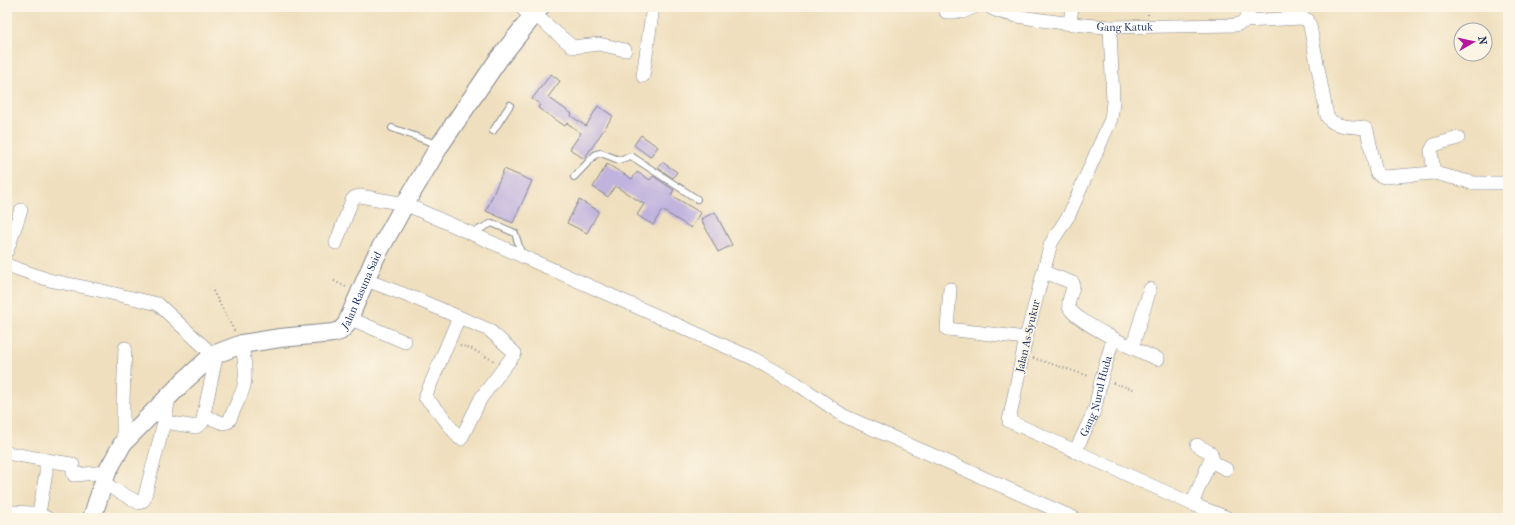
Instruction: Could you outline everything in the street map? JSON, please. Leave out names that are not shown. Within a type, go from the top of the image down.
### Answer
[{"type":"main road","name":"Jalan Rasuna Said","points":[[92,518],[96,510],[105,478],[123,443],[169,398],[184,381],[215,354],[242,344],[340,331],[349,318],[375,258],[440,145],[531,11]]},
{"type":"street","points":[[643,76],[653,7]]},
{"type":"street","points":[[946,12],[963,12],[974,7]]},
{"type":"street","name":"Gang Katuk","points":[[990,7],[997,12],[1070,24],[1110,27],[1236,25],[1246,20],[1301,18],[1308,20],[1327,116],[1330,122],[1364,128],[1367,130],[1376,172],[1384,178],[1434,173]]},
{"type":"street","points":[[1070,24],[1072,7]]},
{"type":"street","points":[[1246,20],[1248,7]]},
{"type":"street","points":[[531,11],[573,47],[599,44],[625,50]]},
{"type":"street","name":"Jalan As-Syukur","points":[[1110,27],[1114,102],[1111,119],[1069,215],[1051,243],[1026,338],[1009,421],[1192,504],[1228,518]]},
{"type":"street","points":[[1458,138],[1434,145],[1431,151],[1434,173],[1474,183],[1508,183]]},
{"type":"street","points":[[336,243],[352,200],[355,197],[360,196],[405,204],[754,359],[796,383],[844,416],[1074,518]]},
{"type":"street","points":[[7,251],[21,210]]},
{"type":"street","points":[[7,265],[49,280],[158,304],[215,354],[202,423],[196,427],[165,422]]},
{"type":"street","points":[[1044,272],[1074,283],[1069,300],[1069,308],[1074,314],[1113,339],[1158,360]]},
{"type":"street","points":[[366,280],[459,317],[489,330],[515,353],[481,398],[461,439],[458,438],[440,413],[425,397],[459,317]]},
{"type":"street","points":[[1132,348],[1150,289]]},
{"type":"street","points":[[950,290],[947,328],[1026,338]]},
{"type":"street","points":[[349,318],[405,342]]},
{"type":"street","name":"Gang Nurul Huda","points":[[1075,452],[1095,410],[1101,380],[1113,339]]},
{"type":"street","points":[[204,416],[223,423],[228,422],[230,419],[245,381],[242,344]]},
{"type":"street","points":[[123,443],[125,348]]},
{"type":"street","points":[[7,453],[73,465],[74,475],[105,478],[140,503],[142,502],[165,422],[169,398]]},
{"type":"street","points":[[1192,504],[1212,456],[1211,453],[1197,445]]},
{"type":"street","points":[[13,514],[43,516],[46,460]]},
{"type":"street","points":[[1210,461],[1226,469]]},
{"type":"lane","points":[[493,131],[510,105]]},
{"type":"lane","points":[[392,128],[440,145]]},
{"type":"lane","points":[[574,177],[596,154],[601,153],[619,160],[631,156],[697,199]]},
{"type":"lane","points":[[471,233],[492,223],[515,233],[522,256]]},
{"type":"path","points":[[213,291],[224,314],[242,344]]},
{"type":"path","points":[[448,342],[472,349],[504,367]]},
{"type":"path","points":[[1023,354],[1133,389]]},
{"type":"building","points":[[551,74],[560,81],[548,97],[572,114],[571,116],[586,126],[598,106],[613,116],[584,159],[570,149],[581,133],[567,123],[565,126],[538,108],[540,104],[532,99]]},
{"type":"building","points":[[641,135],[658,147],[650,157],[634,145]]},
{"type":"building","points":[[662,162],[677,172],[673,178],[658,168]]},
{"type":"building","points":[[607,164],[632,179],[637,172],[650,180],[653,176],[674,190],[671,195],[701,213],[691,228],[662,210],[653,225],[637,215],[644,204],[615,186],[608,197],[593,187]]},
{"type":"building","points":[[504,169],[532,181],[513,223],[486,211]]},
{"type":"building","points":[[579,200],[599,211],[587,233],[567,223]]},
{"type":"building","points":[[715,212],[732,245],[718,252],[701,219]]}]
